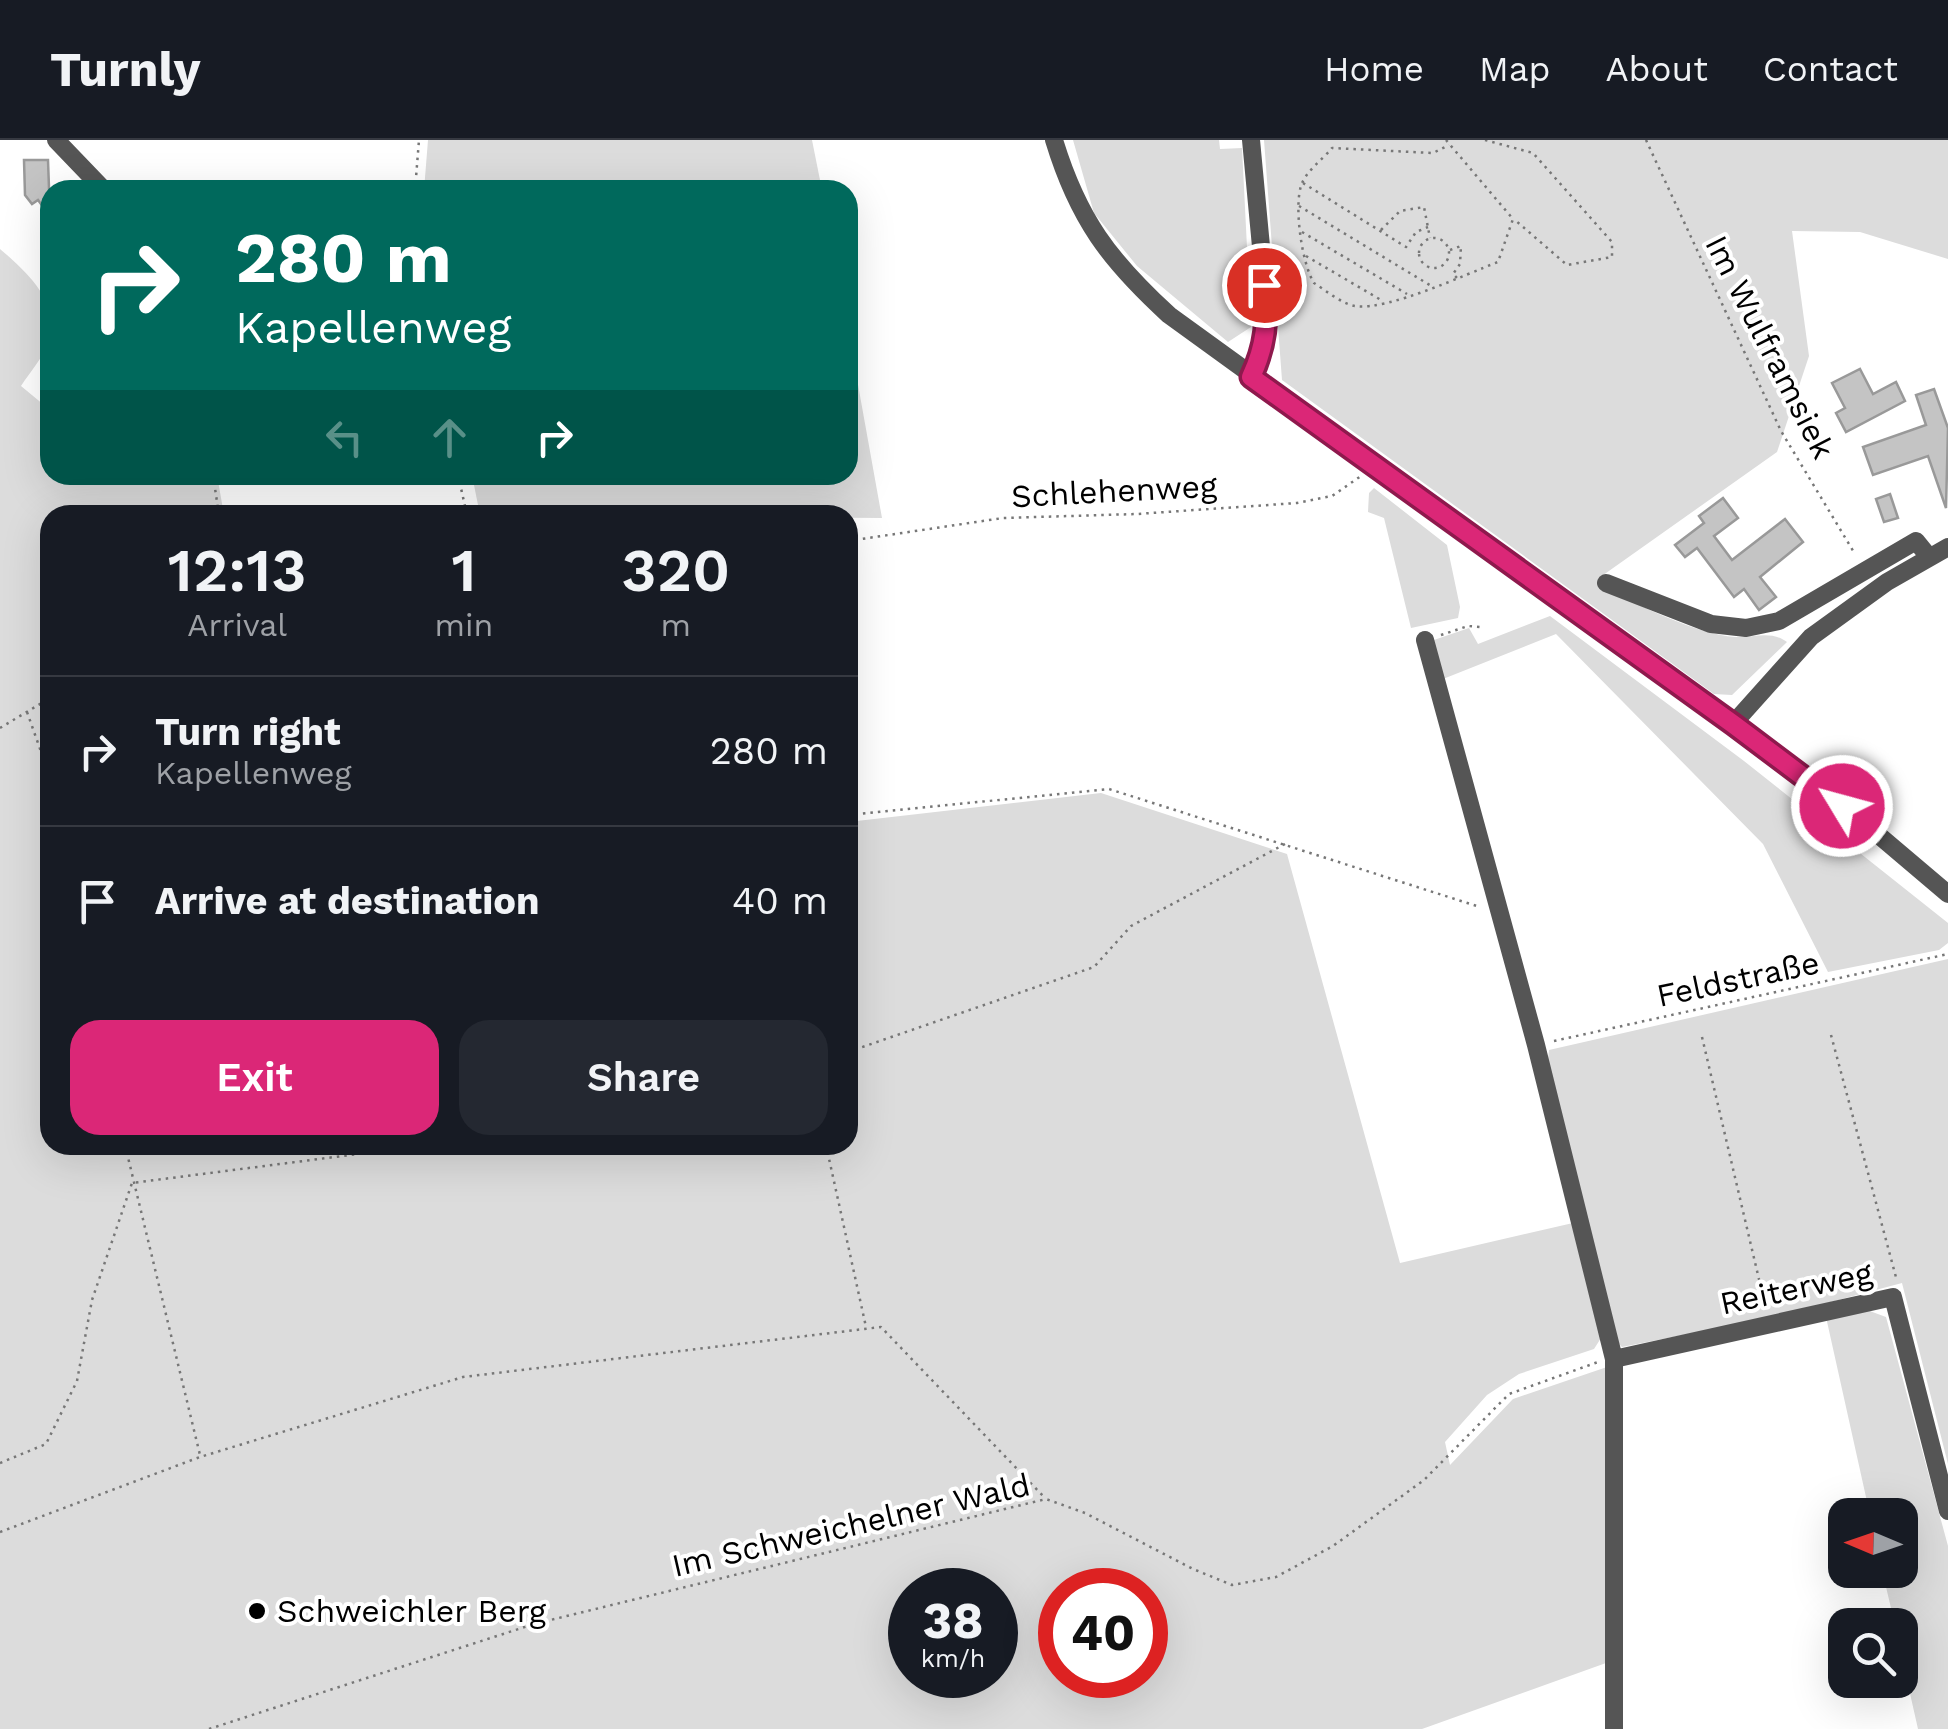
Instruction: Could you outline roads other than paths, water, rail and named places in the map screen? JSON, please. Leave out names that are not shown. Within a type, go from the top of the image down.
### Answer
[{"type":"street","points":[[56,140],[94,180]]},
{"type":"street","points":[[1054,140],[1076,198],[1107,253],[1169,315],[1733,724],[1870,826],[1948,894]]},
{"type":"street","points":[[1251,140],[1268,321],[1264,350],[1251,377]]},
{"type":"street","points":[[1606,583],[1712,624],[1746,628],[1779,621],[1916,541],[1930,557]]},
{"type":"street","points":[[1733,724],[1811,637],[1886,582],[1948,547]]},
{"type":"street","points":[[1425,640],[1536,1044],[1614,1359],[1614,1729]]},
{"type":"street","name":"Reiterweg","points":[[1614,1359],[1893,1297],[1948,1511]]},
{"type":"place","name":"Schweichler Berg","points":[[257,1611]]}]
